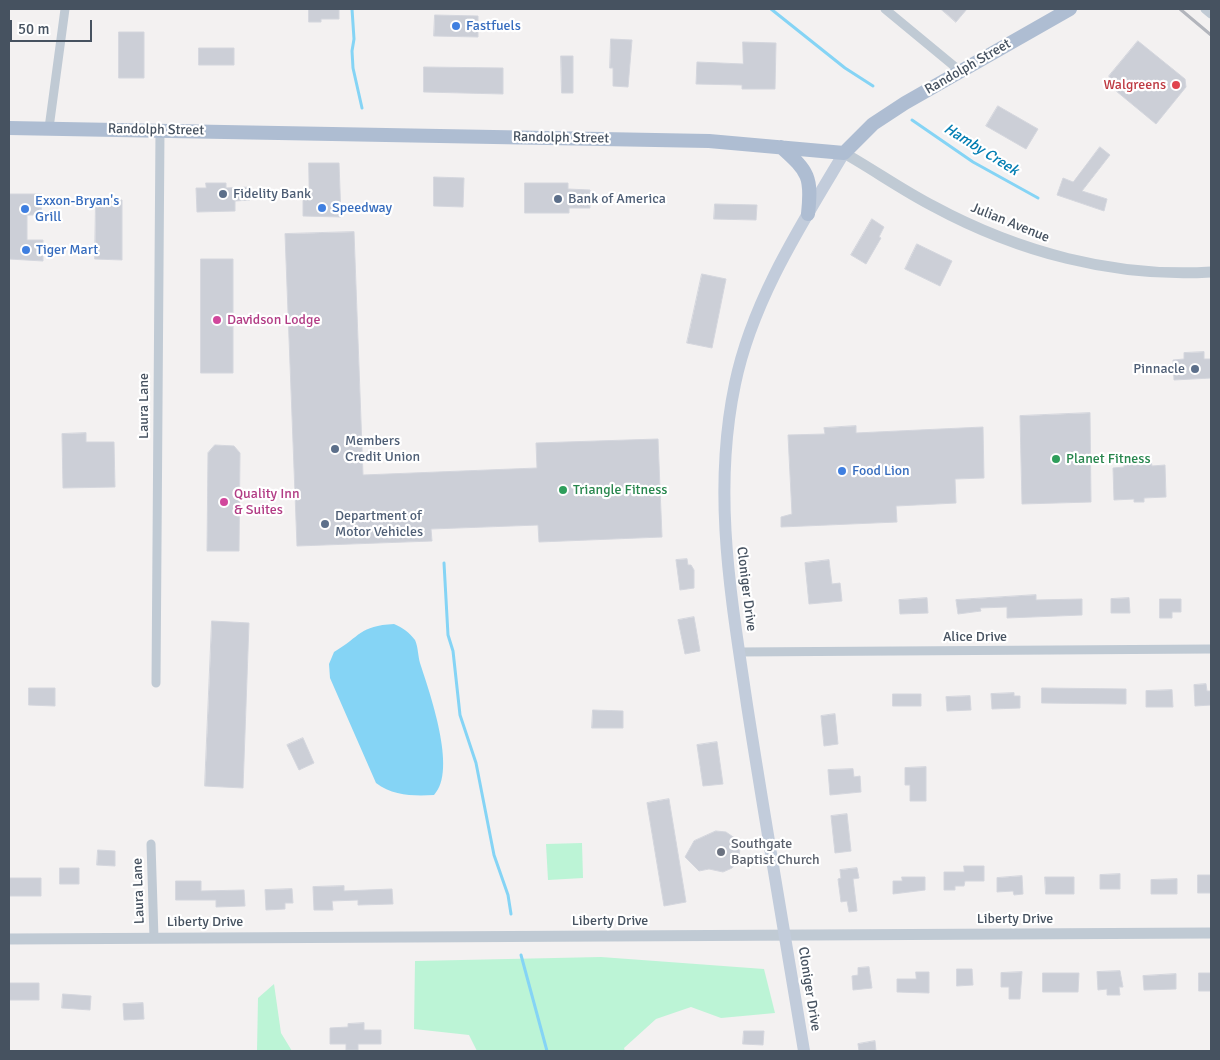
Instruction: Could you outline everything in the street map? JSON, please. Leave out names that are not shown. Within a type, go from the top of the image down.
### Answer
[{"type":"main road","name":"Randolph Street","points":[[9,128],[709,141],[844,153],[873,124],[960,71],[1070,9]]},
{"type":"main road","points":[[781,147],[802,166],[807,174],[810,197],[808,214]]},
{"type":"main road","name":"Cloniger Drive","points":[[804,1051],[739,652],[726,558],[722,496],[729,418],[735,382],[759,309],[808,214],[844,153]]},
{"type":"street","points":[[49,128],[65,9]]},
{"type":"street","points":[[886,9],[960,71]]},
{"type":"street","points":[[1205,9],[1211,14]]},
{"type":"street","name":"Laura Lane","points":[[156,682],[160,130]]},
{"type":"street","name":"Julian Avenue","points":[[844,153],[932,206],[1020,245],[1053,256],[1123,270],[1211,272]]},
{"type":"street","name":"Alice Drive","points":[[739,652],[1211,649]]},
{"type":"street","name":"Laura Lane","points":[[151,844],[154,938]]},
{"type":"street","name":"Liberty Drive","points":[[9,939],[1211,933]]},
{"type":"green space","points":[[582,843],[583,878],[548,880],[546,844]]},
{"type":"green space","points":[[601,957],[764,969],[775,1013],[721,1018],[691,1007],[656,1019],[624,1048],[625,1051],[477,1051],[469,1035],[414,1029],[415,961]]},
{"type":"green space","points":[[274,984],[281,1033],[292,1051],[257,1051],[258,998]]},
{"type":"water","points":[[394,624],[406,630],[415,640],[435,711],[442,750],[443,768],[441,784],[434,795],[397,793],[376,783],[330,678],[329,664],[334,652],[367,630],[382,625]]},
{"type":"building","points":[[309,9],[339,9],[339,19],[321,19],[321,22],[309,22]]},
{"type":"building","points":[[941,9],[967,9],[956,22]]},
{"type":"building","name":"Fastfuels","points":[[435,15],[478,16],[478,37],[434,36]]},
{"type":"building","points":[[119,32],[144,32],[144,78],[119,78]]},
{"type":"building","points":[[611,39],[632,40],[628,87],[613,86],[613,68],[610,68]]},
{"type":"building","name":"Walgreens","points":[[1138,41],[1185,79],[1186,87],[1156,124],[1110,86],[1109,76]]},
{"type":"building","points":[[743,42],[776,43],[775,89],[742,89],[742,85],[696,84],[697,62],[743,64]]},
{"type":"building","points":[[199,48],[234,48],[234,65],[199,65]]},
{"type":"building","points":[[561,56],[573,56],[573,93],[562,93]]},
{"type":"building","name":"Fastfuels","points":[[424,67],[503,68],[503,94],[424,92]]},
{"type":"building","points":[[998,106],[1038,129],[1026,149],[986,126]]},
{"type":"building","points":[[1100,147],[1110,155],[1082,191],[1107,199],[1104,211],[1057,195],[1063,178],[1073,182]]},
{"type":"building","points":[[309,163],[339,163],[341,217],[303,216],[303,199],[309,199]]},
{"type":"building","points":[[434,177],[464,178],[463,207],[434,206]]},
{"type":"building","name":"Fidelity Bank","points":[[206,183],[226,183],[226,188],[250,187],[250,200],[235,201],[235,211],[197,212],[196,188],[206,188]]},
{"type":"building","name":"Bank of America","points":[[525,183],[568,183],[568,189],[590,190],[590,208],[569,208],[569,213],[525,213]]},
{"type":"building","points":[[9,194],[42,194],[41,215],[27,215],[27,240],[43,240],[43,261],[9,259]]},
{"type":"building","points":[[96,199],[122,200],[122,260],[95,259]]},
{"type":"building","points":[[715,204],[757,205],[756,220],[714,219]]},
{"type":"building","points":[[872,219],[884,227],[879,237],[881,238],[866,264],[851,255]]},
{"type":"building","points":[[354,232],[363,475],[537,468],[536,443],[658,439],[662,537],[539,542],[538,525],[431,529],[432,541],[297,546],[285,234]]},
{"type":"building","points":[[917,244],[952,261],[940,286],[905,269]]},
{"type":"building","name":"Davidson Lodge","points":[[201,259],[233,259],[233,373],[201,373]]},
{"type":"building","points":[[702,274],[726,279],[712,348],[687,343]]},
{"type":"building","points":[[1204,352],[1204,359],[1211,359],[1211,378],[1174,380],[1173,360],[1184,359],[1184,353]]},
{"type":"building","name":"Planet Fitness","points":[[1090,413],[1091,502],[1022,504],[1020,416]]},
{"type":"building","name":"Food Lion","points":[[856,426],[856,433],[983,427],[984,478],[955,479],[956,503],[896,506],[897,522],[781,527],[781,517],[792,514],[788,435],[825,434],[824,428]]},
{"type":"building","points":[[86,433],[86,442],[114,442],[115,487],[63,488],[62,434]]},
{"type":"building","name":"Quality Inn & Suites","points":[[215,445],[234,446],[240,453],[239,551],[207,551],[208,453]]},
{"type":"building","points":[[1151,461],[1152,466],[1165,465],[1166,497],[1144,498],[1144,502],[1134,502],[1134,499],[1114,500],[1113,468],[1124,467],[1124,462]]},
{"type":"building","points":[[687,559],[688,565],[691,565],[694,570],[694,588],[680,590],[676,560]]},
{"type":"building","points":[[829,560],[832,584],[840,583],[842,601],[809,604],[805,563]]},
{"type":"building","points":[[1036,595],[1036,600],[1082,599],[1082,615],[1007,618],[1007,607],[980,608],[981,611],[958,614],[956,600]]},
{"type":"building","points":[[927,598],[928,613],[900,614],[899,600]]},
{"type":"building","points":[[1129,598],[1130,613],[1111,613],[1111,599]]},
{"type":"building","points":[[1160,599],[1181,599],[1181,612],[1172,612],[1172,618],[1160,618]]},
{"type":"building","points":[[694,617],[700,651],[685,654],[678,620]]},
{"type":"building","points":[[212,621],[249,623],[243,788],[205,786]]},
{"type":"building","points":[[1206,684],[1207,691],[1211,691],[1211,705],[1195,706],[1194,685]]},
{"type":"building","points":[[29,688],[55,688],[55,706],[29,705]]},
{"type":"building","points":[[1042,688],[1126,689],[1126,704],[1042,703]]},
{"type":"building","points":[[1172,690],[1173,707],[1146,707],[1146,691]]},
{"type":"building","points":[[1014,693],[1014,696],[1020,696],[1020,708],[992,709],[991,694]]},
{"type":"building","points":[[893,694],[921,694],[921,706],[893,706]]},
{"type":"building","points":[[970,696],[971,710],[947,711],[946,697]]},
{"type":"building","points":[[593,710],[623,711],[623,728],[592,728]]},
{"type":"building","points":[[835,714],[838,744],[824,746],[821,716]]},
{"type":"building","points":[[303,738],[314,763],[299,770],[287,745]]},
{"type":"building","points":[[717,742],[723,784],[703,786],[697,745]]},
{"type":"building","points":[[926,767],[926,801],[910,801],[910,785],[905,785],[905,768]]},
{"type":"building","points":[[853,769],[854,777],[860,776],[861,792],[830,795],[828,770]]},
{"type":"building","points":[[669,799],[686,902],[664,906],[647,803]]},
{"type":"building","points":[[847,814],[851,851],[835,853],[831,816]]},
{"type":"building","points":[[716,831],[726,832],[736,839],[740,848],[739,859],[732,868],[723,872],[709,869],[699,871],[685,857],[694,841]]},
{"type":"building","points":[[98,850],[115,851],[115,866],[97,865]]},
{"type":"building","points":[[964,866],[984,866],[984,881],[965,881],[964,886],[955,886],[955,890],[944,890],[944,872],[964,872]]},
{"type":"building","points":[[60,868],[79,868],[79,884],[60,884]]},
{"type":"building","points":[[857,868],[859,878],[853,879],[857,911],[849,912],[847,901],[841,902],[838,879],[841,878],[840,870]]},
{"type":"building","points":[[1120,874],[1120,889],[1100,889],[1100,875]]},
{"type":"building","points":[[1198,875],[1211,875],[1211,893],[1198,893]]},
{"type":"building","points":[[1022,876],[1023,894],[1014,895],[1013,891],[997,892],[997,878]]},
{"type":"building","points":[[902,877],[925,877],[925,890],[893,894],[893,881],[902,881]]},
{"type":"building","points":[[1045,877],[1074,877],[1074,894],[1046,894]]},
{"type":"building","points":[[9,878],[41,878],[41,896],[9,896]]},
{"type":"building","points":[[1177,879],[1177,894],[1151,894],[1151,880]]},
{"type":"building","points":[[176,881],[201,881],[201,891],[244,890],[245,906],[216,907],[216,900],[176,900]]},
{"type":"building","points":[[344,886],[344,891],[392,889],[393,904],[358,905],[358,900],[332,901],[333,910],[314,910],[313,887]]},
{"type":"building","points":[[292,889],[293,903],[285,903],[285,909],[266,910],[265,890]]},
{"type":"building","points":[[869,967],[872,988],[853,990],[852,976],[858,975],[858,968]]},
{"type":"building","points":[[957,969],[972,969],[973,985],[957,986]]},
{"type":"building","points":[[1120,971],[1123,987],[1119,987],[1120,995],[1107,995],[1107,989],[1098,990],[1097,972]]},
{"type":"building","points":[[916,972],[929,972],[929,993],[897,992],[897,979],[916,979]]},
{"type":"building","points":[[1022,972],[1020,999],[1009,999],[1009,987],[1001,987],[1001,973]]},
{"type":"building","points":[[1043,973],[1079,973],[1078,992],[1043,992]]},
{"type":"building","points":[[1199,973],[1211,973],[1211,991],[1199,991]]},
{"type":"building","points":[[1176,974],[1176,989],[1144,990],[1143,976]]},
{"type":"building","points":[[9,983],[39,983],[39,1000],[9,1000]]},
{"type":"building","points":[[63,994],[91,996],[90,1010],[62,1008]]},
{"type":"building","points":[[143,1003],[144,1019],[124,1020],[123,1004]]},
{"type":"building","points":[[364,1023],[364,1030],[381,1030],[381,1044],[358,1044],[358,1050],[346,1050],[346,1044],[330,1044],[330,1028],[348,1027],[348,1024]]},
{"type":"building","points":[[744,1031],[764,1031],[763,1045],[743,1044]]},
{"type":"building","points":[[875,1041],[876,1051],[859,1051],[858,1044]]},
{"type":"waterway","points":[[352,9],[353,68],[362,108]]},
{"type":"waterway","name":"Hamby Creek","points":[[771,9],[845,68],[873,86]]},
{"type":"waterway","name":"Hamby Creek","points":[[912,120],[973,162],[1038,198]]},
{"type":"waterway","points":[[444,563],[448,635],[453,651],[460,715],[476,763],[494,855],[508,895],[511,914]]},
{"type":"waterway","points":[[521,955],[547,1051]]},
{"type":"railway","points":[[1180,9],[1211,35]]},
{"type":"place","name":"Fastfuels","points":[[456,26]]},
{"type":"place","name":"Walgreens","points":[[1176,85]]},
{"type":"place","name":"Fidelity Bank","points":[[223,194]]},
{"type":"place","name":"Bank of America","points":[[558,199]]},
{"type":"place","name":"Speedway","points":[[322,208]]},
{"type":"place","name":"Exxon-Bryan's Grill","points":[[25,209]]},
{"type":"place","name":"Tiger Mart","points":[[26,250]]},
{"type":"place","name":"Davidson Lodge","points":[[217,320]]},
{"type":"place","name":"Pinnacle","points":[[1195,369]]},
{"type":"place","name":"Members Credit Union","points":[[335,449]]},
{"type":"place","name":"Planet Fitness","points":[[1056,459]]},
{"type":"place","name":"Food Lion","points":[[842,471]]},
{"type":"place","name":"Triangle Fitness","points":[[563,490]]},
{"type":"place","name":"Quality Inn & Suites","points":[[224,502]]},
{"type":"place","name":"Department of Motor Vehicles","points":[[325,524]]},
{"type":"place","name":"Southgate Baptist Church","points":[[721,852]]}]
